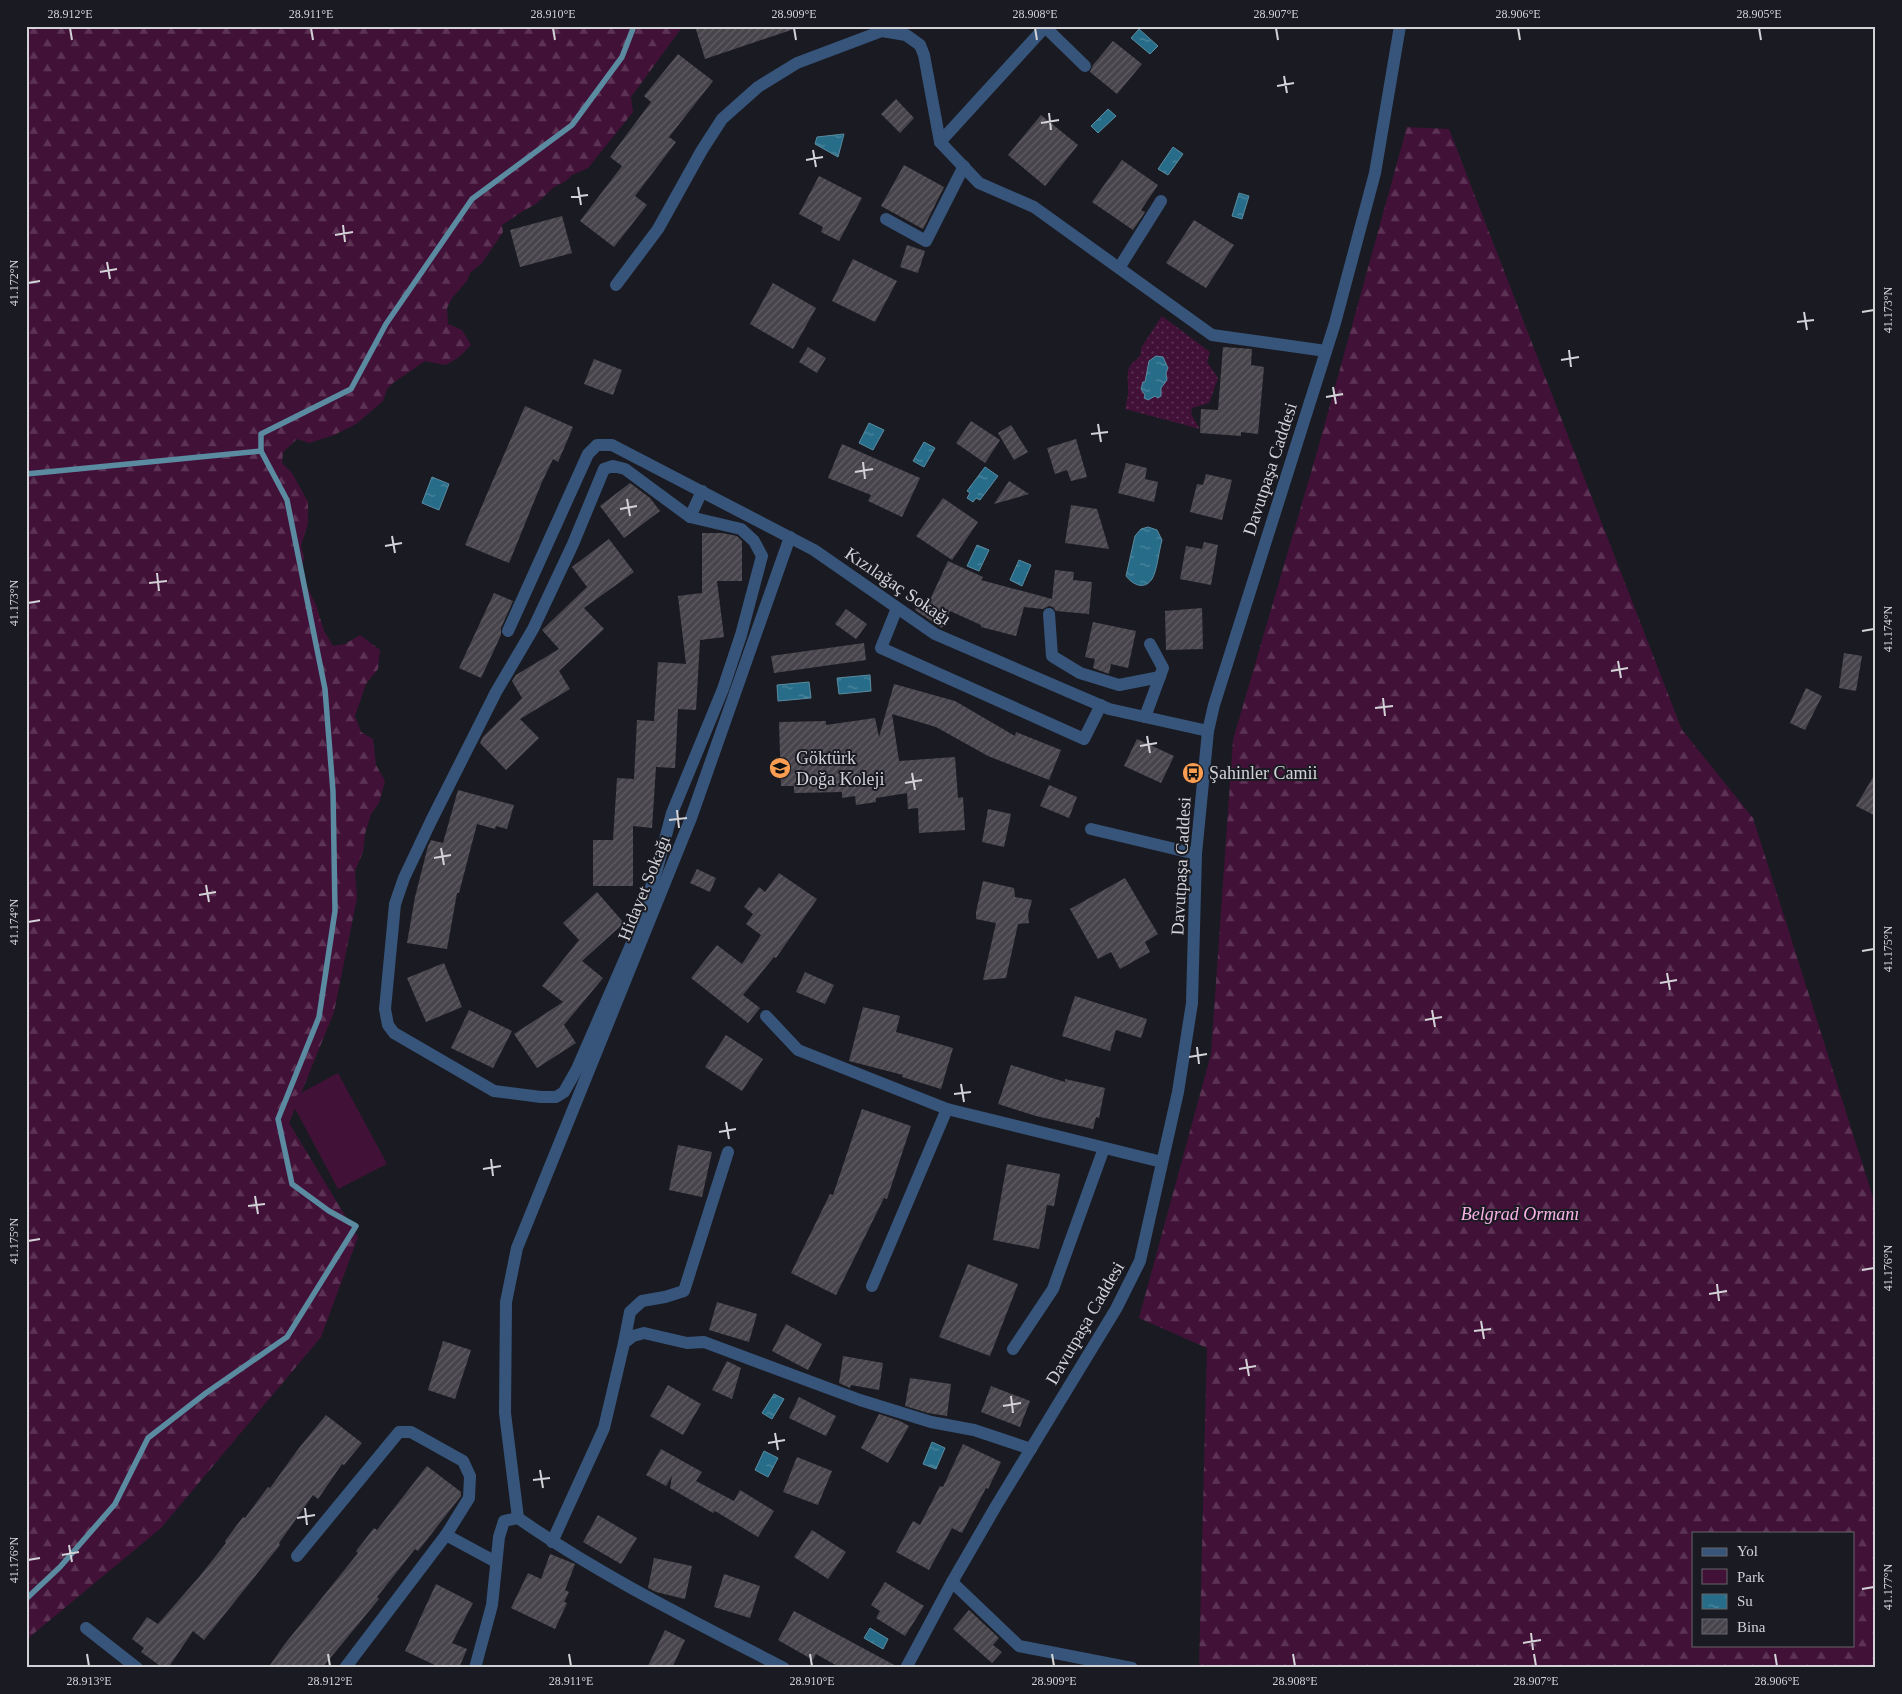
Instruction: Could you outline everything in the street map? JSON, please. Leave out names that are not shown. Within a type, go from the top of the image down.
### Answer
[{"type":"street","name":"Davutpaşa Caddesi","points":[[906,1668],[952,1582],[1128,1288],[1140,1261],[1178,1092],[1192,1004],[1196,854],[1208,730],[1214,705],[1326,351],[1375,173],[1400,26]]},
{"type":"street","points":[[940,142],[1045,27],[1085,66]]},
{"type":"street","points":[[616,285],[658,228],[702,150],[722,119],[758,87],[797,63],[882,31],[906,35],[920,45],[924,55],[940,142],[979,183],[1034,207],[1212,335],[1326,351]]},
{"type":"street","points":[[886,219],[926,241],[964,166]]},
{"type":"street","points":[[1119,268],[1160,201]]},
{"type":"street","name":"Kızılağaç Sokağı","points":[[508,631],[588,454],[597,445],[612,445],[814,550],[935,634],[1101,705],[1145,717],[1208,730]]},
{"type":"street","points":[[613,466],[625,469],[690,516],[741,529],[754,541],[762,556],[732,662],[672,813],[657,869],[634,936],[577,1069],[564,1092],[556,1097],[494,1091],[394,1033],[388,1025],[385,1009],[395,904],[404,878],[431,821],[496,692],[537,621],[573,544],[604,469],[613,466]]},
{"type":"street","points":[[690,516],[702,491]]},
{"type":"street","name":"Hidayet Sokağı","points":[[518,1518],[505,1413],[506,1302],[517,1248],[691,818],[790,537]]},
{"type":"street","points":[[898,608],[881,648],[1084,739],[1101,705]]},
{"type":"street","points":[[1049,614],[1052,656],[1080,674],[1119,684],[1160,677]]},
{"type":"street","points":[[1145,717],[1163,668],[1150,644]]},
{"type":"street","points":[[1091,829],[1196,854]]},
{"type":"street","points":[[766,1016],[798,1050],[947,1109],[1162,1162]]},
{"type":"street","points":[[872,1286],[947,1109]]},
{"type":"street","points":[[1012,1349],[1053,1288],[1104,1148]]},
{"type":"street","points":[[552,1542],[604,1428],[630,1312],[642,1301],[666,1297],[684,1291],[728,1152]]},
{"type":"street","points":[[624,1343],[634,1336],[644,1333],[687,1343],[704,1342],[860,1400],[931,1422],[974,1430],[1031,1449]]},
{"type":"street","points":[[296,1556],[399,1432],[411,1432],[463,1462],[470,1476],[469,1498],[446,1535],[345,1668]]},
{"type":"street","points":[[475,1668],[492,1605],[499,1538],[504,1521],[518,1518],[552,1542],[635,1591],[784,1668]]},
{"type":"street","points":[[446,1535],[496,1562]]},
{"type":"street","points":[[952,1582],[1019,1646],[1132,1668]]},
{"type":"street","points":[[86,1628],[137,1668]]},
{"type":"green space","points":[[26,26],[683,26],[631,97],[633,112],[588,168],[572,175],[566,181],[554,187],[536,204],[502,225],[503,232],[482,263],[470,273],[467,281],[452,298],[447,308],[448,324],[462,330],[471,345],[459,357],[446,365],[425,361],[393,383],[387,389],[383,401],[356,424],[334,435],[309,443],[297,439],[283,452],[282,463],[292,473],[308,502],[308,523],[301,546],[304,557],[302,569],[304,581],[316,605],[324,631],[333,646],[345,644],[360,635],[380,650],[378,669],[366,684],[355,716],[361,732],[373,739],[376,765],[385,781],[379,803],[371,814],[365,834],[363,852],[355,871],[357,898],[334,1012],[289,1123],[358,1237],[321,1337],[161,1528],[26,1640]]},
{"type":"green space","name":"Belgrad Ormanı","points":[[1407,127],[1449,129],[1682,730],[1753,818],[1876,1207],[1876,1668],[1199,1668],[1207,1348],[1139,1318],[1211,1054],[1233,740],[1317,452]]},
{"type":"green space","points":[[1162,316],[1210,352],[1207,362],[1218,378],[1209,403],[1192,408],[1191,414],[1200,429],[1125,409],[1128,395],[1129,368],[1139,357],[1141,348]]},
{"type":"green space","points":[[338,1073],[387,1164],[338,1189],[290,1099]]},
{"type":"water","points":[[1139,29],[1158,46],[1150,54],[1131,38]]},
{"type":"water","points":[[1108,109],[1116,116],[1098,133],[1091,126]]},
{"type":"water","points":[[844,134],[838,157],[815,144],[817,137]]},
{"type":"water","points":[[1173,147],[1183,154],[1168,175],[1158,169]]},
{"type":"water","points":[[1239,193],[1249,196],[1242,219],[1232,216]]},
{"type":"water","points":[[1156,356],[1163,357],[1168,368],[1166,373],[1167,380],[1161,388],[1161,396],[1158,398],[1155,396],[1148,400],[1144,398],[1145,395],[1141,389],[1143,382],[1145,382],[1149,361]]},
{"type":"water","points":[[869,423],[884,430],[873,450],[859,443]]},
{"type":"water","points":[[924,442],[935,448],[924,467],[913,461]]},
{"type":"water","points":[[985,467],[998,476],[980,500],[976,498],[973,502],[967,498],[970,493],[967,491]]},
{"type":"water","points":[[432,477],[449,484],[439,510],[422,503]]},
{"type":"water","points":[[1148,527],[1157,530],[1162,540],[1152,579],[1145,585],[1138,585],[1131,582],[1126,576],[1135,536],[1141,529]]},
{"type":"water","points":[[977,545],[989,550],[979,571],[967,566]]},
{"type":"water","points":[[1019,560],[1031,565],[1022,586],[1010,580]]},
{"type":"water","points":[[870,675],[871,691],[839,694],[837,678]]},
{"type":"water","points":[[809,682],[811,698],[778,701],[777,685]]},
{"type":"water","points":[[774,1394],[784,1399],[772,1419],[762,1413]]},
{"type":"water","points":[[932,1442],[945,1448],[936,1469],[923,1464]]},
{"type":"water","points":[[764,1451],[778,1458],[768,1477],[755,1470]]},
{"type":"water","points":[[870,1628],[888,1639],[883,1649],[864,1638]]},
{"type":"building","points":[[695,26],[794,26],[794,29],[705,59]]},
{"type":"building","points":[[1113,41],[1142,64],[1117,94],[1090,72],[1093,65]]},
{"type":"building","points":[[678,54],[713,81],[669,137],[676,142],[635,196],[647,205],[614,247],[580,221],[622,166],[610,157],[651,102],[644,96]]},
{"type":"building","points":[[896,99],[914,118],[900,133],[881,114]]},
{"type":"building","points":[[1041,115],[1078,145],[1045,186],[1008,155]]},
{"type":"building","points":[[1122,160],[1158,185],[1141,210],[1145,212],[1133,230],[1092,202]]},
{"type":"building","points":[[904,165],[944,187],[923,229],[881,206]]},
{"type":"building","points":[[819,176],[862,198],[839,241],[821,232],[823,227],[799,214]]},
{"type":"building","points":[[562,216],[572,253],[520,267],[510,230]]},
{"type":"building","points":[[1194,220],[1234,245],[1206,288],[1166,263]]},
{"type":"building","points":[[907,245],[925,251],[918,273],[900,267]]},
{"type":"building","points":[[853,259],[897,281],[875,322],[832,301]]},
{"type":"building","points":[[773,283],[816,308],[793,349],[750,324]]},
{"type":"building","points":[[808,347],[826,358],[817,373],[799,362]]},
{"type":"building","points":[[1223,347],[1252,349],[1251,365],[1264,367],[1258,434],[1241,432],[1241,436],[1200,433],[1201,409],[1218,410]]},
{"type":"building","points":[[594,359],[622,370],[613,395],[584,384]]},
{"type":"building","points":[[525,406],[573,427],[558,462],[553,459],[542,482],[509,563],[465,545]]},
{"type":"building","points":[[971,421],[1000,440],[985,463],[956,443]]},
{"type":"building","points":[[1011,425],[1028,452],[1014,460],[998,433]]},
{"type":"building","points":[[1076,439],[1087,477],[1071,481],[1067,470],[1055,474],[1047,448]]},
{"type":"building","points":[[842,444],[920,478],[902,517],[868,501],[871,495],[828,478]]},
{"type":"building","points":[[1126,463],[1147,468],[1145,479],[1158,482],[1154,502],[1118,493]]},
{"type":"building","points":[[1206,474],[1232,480],[1222,520],[1190,512],[1197,484],[1203,485]]},
{"type":"building","points":[[1009,481],[1029,494],[994,504]]},
{"type":"building","points":[[630,483],[650,498],[660,511],[624,538],[600,506]]},
{"type":"building","points":[[943,498],[978,522],[952,560],[916,536]]},
{"type":"building","points":[[1071,505],[1097,509],[1109,549],[1065,543]]},
{"type":"building","points":[[702,533],[722,533],[737,536],[742,541],[742,581],[717,581],[724,637],[700,640],[696,710],[678,709],[675,768],[656,767],[652,828],[633,826],[633,886],[593,886],[593,840],[613,840],[617,778],[634,779],[637,720],[654,721],[658,662],[686,664],[678,596],[702,593]]},
{"type":"building","points":[[609,539],[634,572],[584,608],[604,629],[559,671],[570,689],[520,719],[539,738],[506,770],[480,743],[483,737],[522,698],[512,681],[516,675],[559,649],[542,630],[587,587],[572,567]]},
{"type":"building","points":[[1204,542],[1218,545],[1211,585],[1180,579],[1186,546],[1202,549]]},
{"type":"building","points":[[948,561],[983,577],[981,580],[1052,599],[1055,570],[1074,572],[1073,580],[1092,582],[1089,614],[1056,611],[1053,607],[1049,606],[1043,609],[1024,607],[1016,636],[981,627],[981,625],[950,611],[942,628],[915,610],[920,598],[929,602]]},
{"type":"building","points":[[494,593],[513,601],[501,628],[501,635],[481,678],[459,668]]},
{"type":"building","points":[[1202,608],[1203,649],[1166,650],[1165,611]]},
{"type":"building","points":[[846,609],[867,624],[856,639],[835,624]]},
{"type":"building","points":[[1093,622],[1136,631],[1128,668],[1111,664],[1109,674],[1093,668],[1095,659],[1085,657]]},
{"type":"building","points":[[864,643],[866,660],[774,673],[771,656]]},
{"type":"building","points":[[1844,653],[1862,656],[1856,691],[1839,688]]},
{"type":"building","points":[[894,684],[955,701],[1015,736],[1016,732],[1061,750],[1049,780],[988,756],[936,727],[892,714],[899,761],[955,757],[958,798],[963,797],[965,830],[919,833],[918,808],[908,809],[907,793],[876,798],[876,802],[856,805],[855,796],[842,798],[842,792],[794,793],[794,786],[781,786],[779,722],[826,721],[826,725],[875,718],[879,737]]},
{"type":"building","points":[[1806,688],[1822,696],[1805,730],[1790,723]]},
{"type":"building","points":[[1137,739],[1174,756],[1161,783],[1124,766]]},
{"type":"building","points":[[1876,772],[1876,816],[1856,806]]},
{"type":"building","points":[[1049,785],[1077,797],[1069,818],[1040,806]]},
{"type":"building","points":[[458,790],[514,805],[507,829],[496,826],[495,829],[477,824],[459,893],[457,893],[447,949],[407,943],[415,897],[428,846],[431,840],[443,843]]},
{"type":"building","points":[[988,809],[1011,814],[1004,847],[982,842]]},
{"type":"building","points":[[697,869],[716,878],[710,892],[690,883]]},
{"type":"building","points":[[779,873],[817,899],[776,958],[774,957],[743,995],[760,1008],[748,1023],[691,978],[717,945],[742,964],[761,935],[746,924],[753,914],[744,907],[759,887],[765,892]]},
{"type":"building","points":[[1125,878],[1158,934],[1145,942],[1150,952],[1120,969],[1111,952],[1098,959],[1070,909]]},
{"type":"building","points":[[983,881],[1014,888],[1015,897],[1032,900],[1028,915],[1029,923],[1018,924],[1006,978],[983,980],[996,923],[976,919]]},
{"type":"building","points":[[597,892],[624,923],[582,961],[603,978],[564,1025],[576,1043],[537,1068],[514,1034],[563,1002],[542,986],[579,940],[563,923]]},
{"type":"building","points":[[444,963],[462,1007],[426,1022],[407,978]]},
{"type":"building","points":[[805,972],[834,985],[825,1004],[796,992]]},
{"type":"building","points":[[1075,996],[1147,1019],[1141,1038],[1116,1030],[1110,1051],[1062,1036]]},
{"type":"building","points":[[863,1007],[900,1016],[896,1032],[953,1048],[941,1089],[902,1077],[903,1075],[849,1061]]},
{"type":"building","points":[[469,1010],[512,1031],[493,1068],[451,1048]]},
{"type":"building","points":[[726,1035],[763,1059],[742,1091],[705,1067]]},
{"type":"building","points":[[1011,1065],[1065,1082],[1065,1079],[1105,1088],[1099,1118],[1096,1117],[1093,1129],[1036,1116],[998,1104]]},
{"type":"building","points":[[862,1109],[911,1126],[887,1199],[884,1198],[836,1295],[791,1273],[830,1194],[833,1195]]},
{"type":"building","points":[[678,1145],[712,1152],[702,1197],[669,1190]]},
{"type":"building","points":[[1007,1164],[1060,1174],[1054,1206],[1047,1205],[1039,1249],[993,1240]]},
{"type":"building","points":[[968,1264],[1018,1284],[990,1356],[939,1337]]},
{"type":"building","points":[[717,1302],[757,1314],[749,1342],[709,1330]]},
{"type":"building","points":[[786,1324],[822,1344],[808,1370],[772,1351]]},
{"type":"building","points":[[443,1341],[471,1350],[455,1399],[428,1390]]},
{"type":"building","points":[[843,1356],[883,1363],[879,1390],[851,1385],[850,1388],[839,1383]]},
{"type":"building","points":[[727,1361],[741,1368],[732,1399],[712,1390]]},
{"type":"building","points":[[910,1378],[951,1384],[947,1416],[905,1406]]},
{"type":"building","points":[[668,1385],[701,1404],[683,1435],[650,1416]]},
{"type":"building","points":[[991,1386],[1030,1401],[1020,1427],[981,1412]]},
{"type":"building","points":[[799,1397],[836,1416],[826,1436],[789,1418]]},
{"type":"building","points":[[879,1414],[909,1426],[888,1463],[861,1448]]},
{"type":"building","points":[[326,1415],[362,1443],[344,1465],[342,1464],[318,1499],[313,1495],[279,1543],[280,1545],[204,1640],[193,1631],[168,1668],[163,1668],[141,1652],[144,1648],[132,1639],[147,1617],[158,1624],[199,1577],[226,1543],[225,1541],[243,1517],[245,1518],[268,1487],[270,1488]]},
{"type":"building","points":[[963,1444],[1001,1462],[988,1489],[986,1488],[962,1533],[952,1528],[929,1570],[896,1552],[913,1521],[920,1525],[940,1486],[943,1487]]},
{"type":"building","points":[[661,1449],[702,1472],[696,1481],[734,1501],[740,1490],[774,1511],[758,1537],[715,1511],[713,1513],[670,1488],[672,1476],[666,1486],[646,1475]]},
{"type":"building","points":[[797,1457],[832,1471],[818,1505],[783,1492]]},
{"type":"building","points":[[427,1466],[461,1492],[461,1496],[418,1551],[415,1549],[377,1597],[379,1599],[322,1668],[268,1668],[284,1645],[358,1553],[356,1551],[374,1528],[377,1530]]},
{"type":"building","points":[[598,1515],[637,1538],[621,1564],[583,1542]]},
{"type":"building","points":[[812,1530],[846,1552],[828,1579],[794,1557]]},
{"type":"building","points":[[550,1554],[575,1564],[565,1590],[569,1592],[564,1602],[567,1603],[555,1629],[511,1608],[528,1573],[541,1579]]},
{"type":"building","points":[[654,1558],[692,1566],[685,1599],[656,1592],[648,1588]]},
{"type":"building","points":[[724,1574],[760,1586],[750,1618],[714,1607]]},
{"type":"building","points":[[885,1582],[924,1606],[905,1636],[876,1618],[880,1611],[871,1605]]},
{"type":"building","points":[[436,1584],[473,1603],[452,1643],[467,1649],[459,1668],[441,1668],[405,1651]]},
{"type":"building","points":[[969,1610],[999,1638],[993,1645],[1002,1652],[992,1663],[953,1629]]},
{"type":"building","points":[[794,1611],[898,1668],[841,1668],[816,1654],[813,1660],[778,1640]]},
{"type":"building","points":[[665,1630],[685,1640],[672,1668],[647,1668]]},
{"type":"waterway","points":[[26,1599],[60,1567],[115,1504],[148,1438],[206,1393],[287,1337],[356,1226],[329,1211],[292,1184],[278,1119],[319,1017],[335,911],[333,791],[325,689],[287,500],[261,451],[261,434],[351,389],[386,324],[472,199],[572,125],[622,57],[634,26]]},
{"type":"waterway","points":[[26,474],[261,451]]},
{"type":"place","name":"Göktürk Doğa Koleji","points":[[780,768]]},
{"type":"place","name":"Şahinler Camii","points":[[1193,773]]}]
